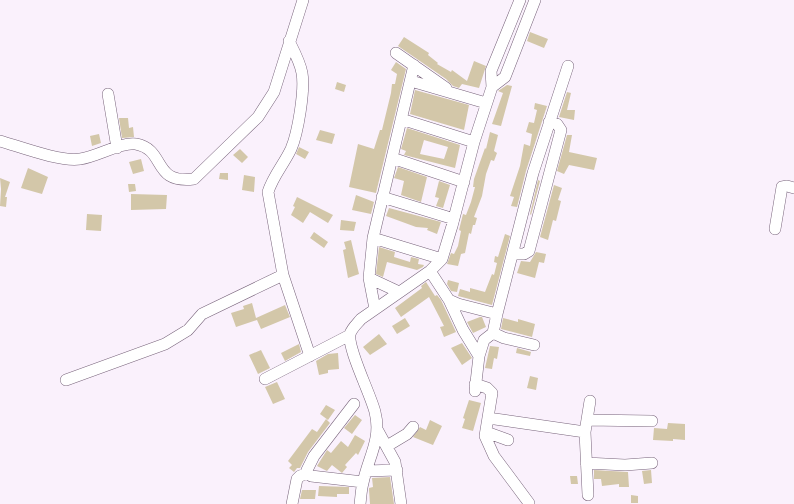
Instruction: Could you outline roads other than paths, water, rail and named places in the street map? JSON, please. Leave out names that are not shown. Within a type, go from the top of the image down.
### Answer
[{"type":"street","points":[[0,141],[62,158],[79,160],[135,144],[150,150],[167,175],[184,180],[194,179],[199,176],[220,153],[258,117],[268,104],[274,92],[303,0]]},
{"type":"street","points":[[360,504],[363,482],[376,442],[378,430],[375,412],[356,359],[350,335],[353,327],[375,309],[430,271],[442,259],[474,142],[492,87],[491,71],[520,0]]},
{"type":"street","points":[[492,87],[505,77],[535,0]]},
{"type":"street","points":[[289,41],[303,74],[303,86],[296,136],[291,150],[270,184],[268,192],[283,275],[310,356]]},
{"type":"street","points":[[396,53],[452,92]]},
{"type":"street","points":[[375,309],[369,278],[373,238],[414,65]]},
{"type":"street","points":[[529,503],[520,488],[494,456],[485,436],[492,393],[491,390],[475,388],[479,356],[484,340],[493,333],[514,254],[533,173],[568,66]]},
{"type":"street","points":[[411,81],[486,103]]},
{"type":"street","points":[[108,94],[117,148]]},
{"type":"street","points":[[401,119],[474,142]]},
{"type":"street","points":[[514,254],[524,254],[529,251],[561,130],[557,124],[549,122]]},
{"type":"street","points":[[392,158],[464,182]]},
{"type":"street","points":[[533,173],[548,176]]},
{"type":"street","points":[[775,229],[782,187],[787,186],[794,188]]},
{"type":"street","points":[[382,197],[454,219]]},
{"type":"street","points":[[526,204],[540,207]]},
{"type":"street","points":[[373,238],[442,259]]},
{"type":"street","points":[[430,271],[449,300],[463,330],[479,356]]},
{"type":"street","points":[[66,380],[165,344],[188,330],[202,314],[283,275]]},
{"type":"street","points":[[369,278],[399,292]]},
{"type":"street","points":[[449,300],[458,304],[497,314]]},
{"type":"street","points":[[493,333],[504,338],[534,346]]},
{"type":"street","points":[[265,379],[350,335]]},
{"type":"street","points":[[588,495],[585,432],[590,401]]},
{"type":"street","points":[[354,404],[314,456],[308,466],[308,472],[311,476],[363,482]]},
{"type":"street","points":[[488,418],[585,432]]},
{"type":"street","points":[[587,420],[652,421]]},
{"type":"street","points":[[387,446],[407,434],[413,427]]},
{"type":"street","points":[[378,430],[387,446],[397,470],[401,504]]},
{"type":"street","points":[[486,432],[508,440]]},
{"type":"street","points":[[586,463],[625,465],[652,463]]},
{"type":"street","points":[[367,471],[397,470]]},
{"type":"street","points":[[292,504],[297,479],[308,472]]}]
